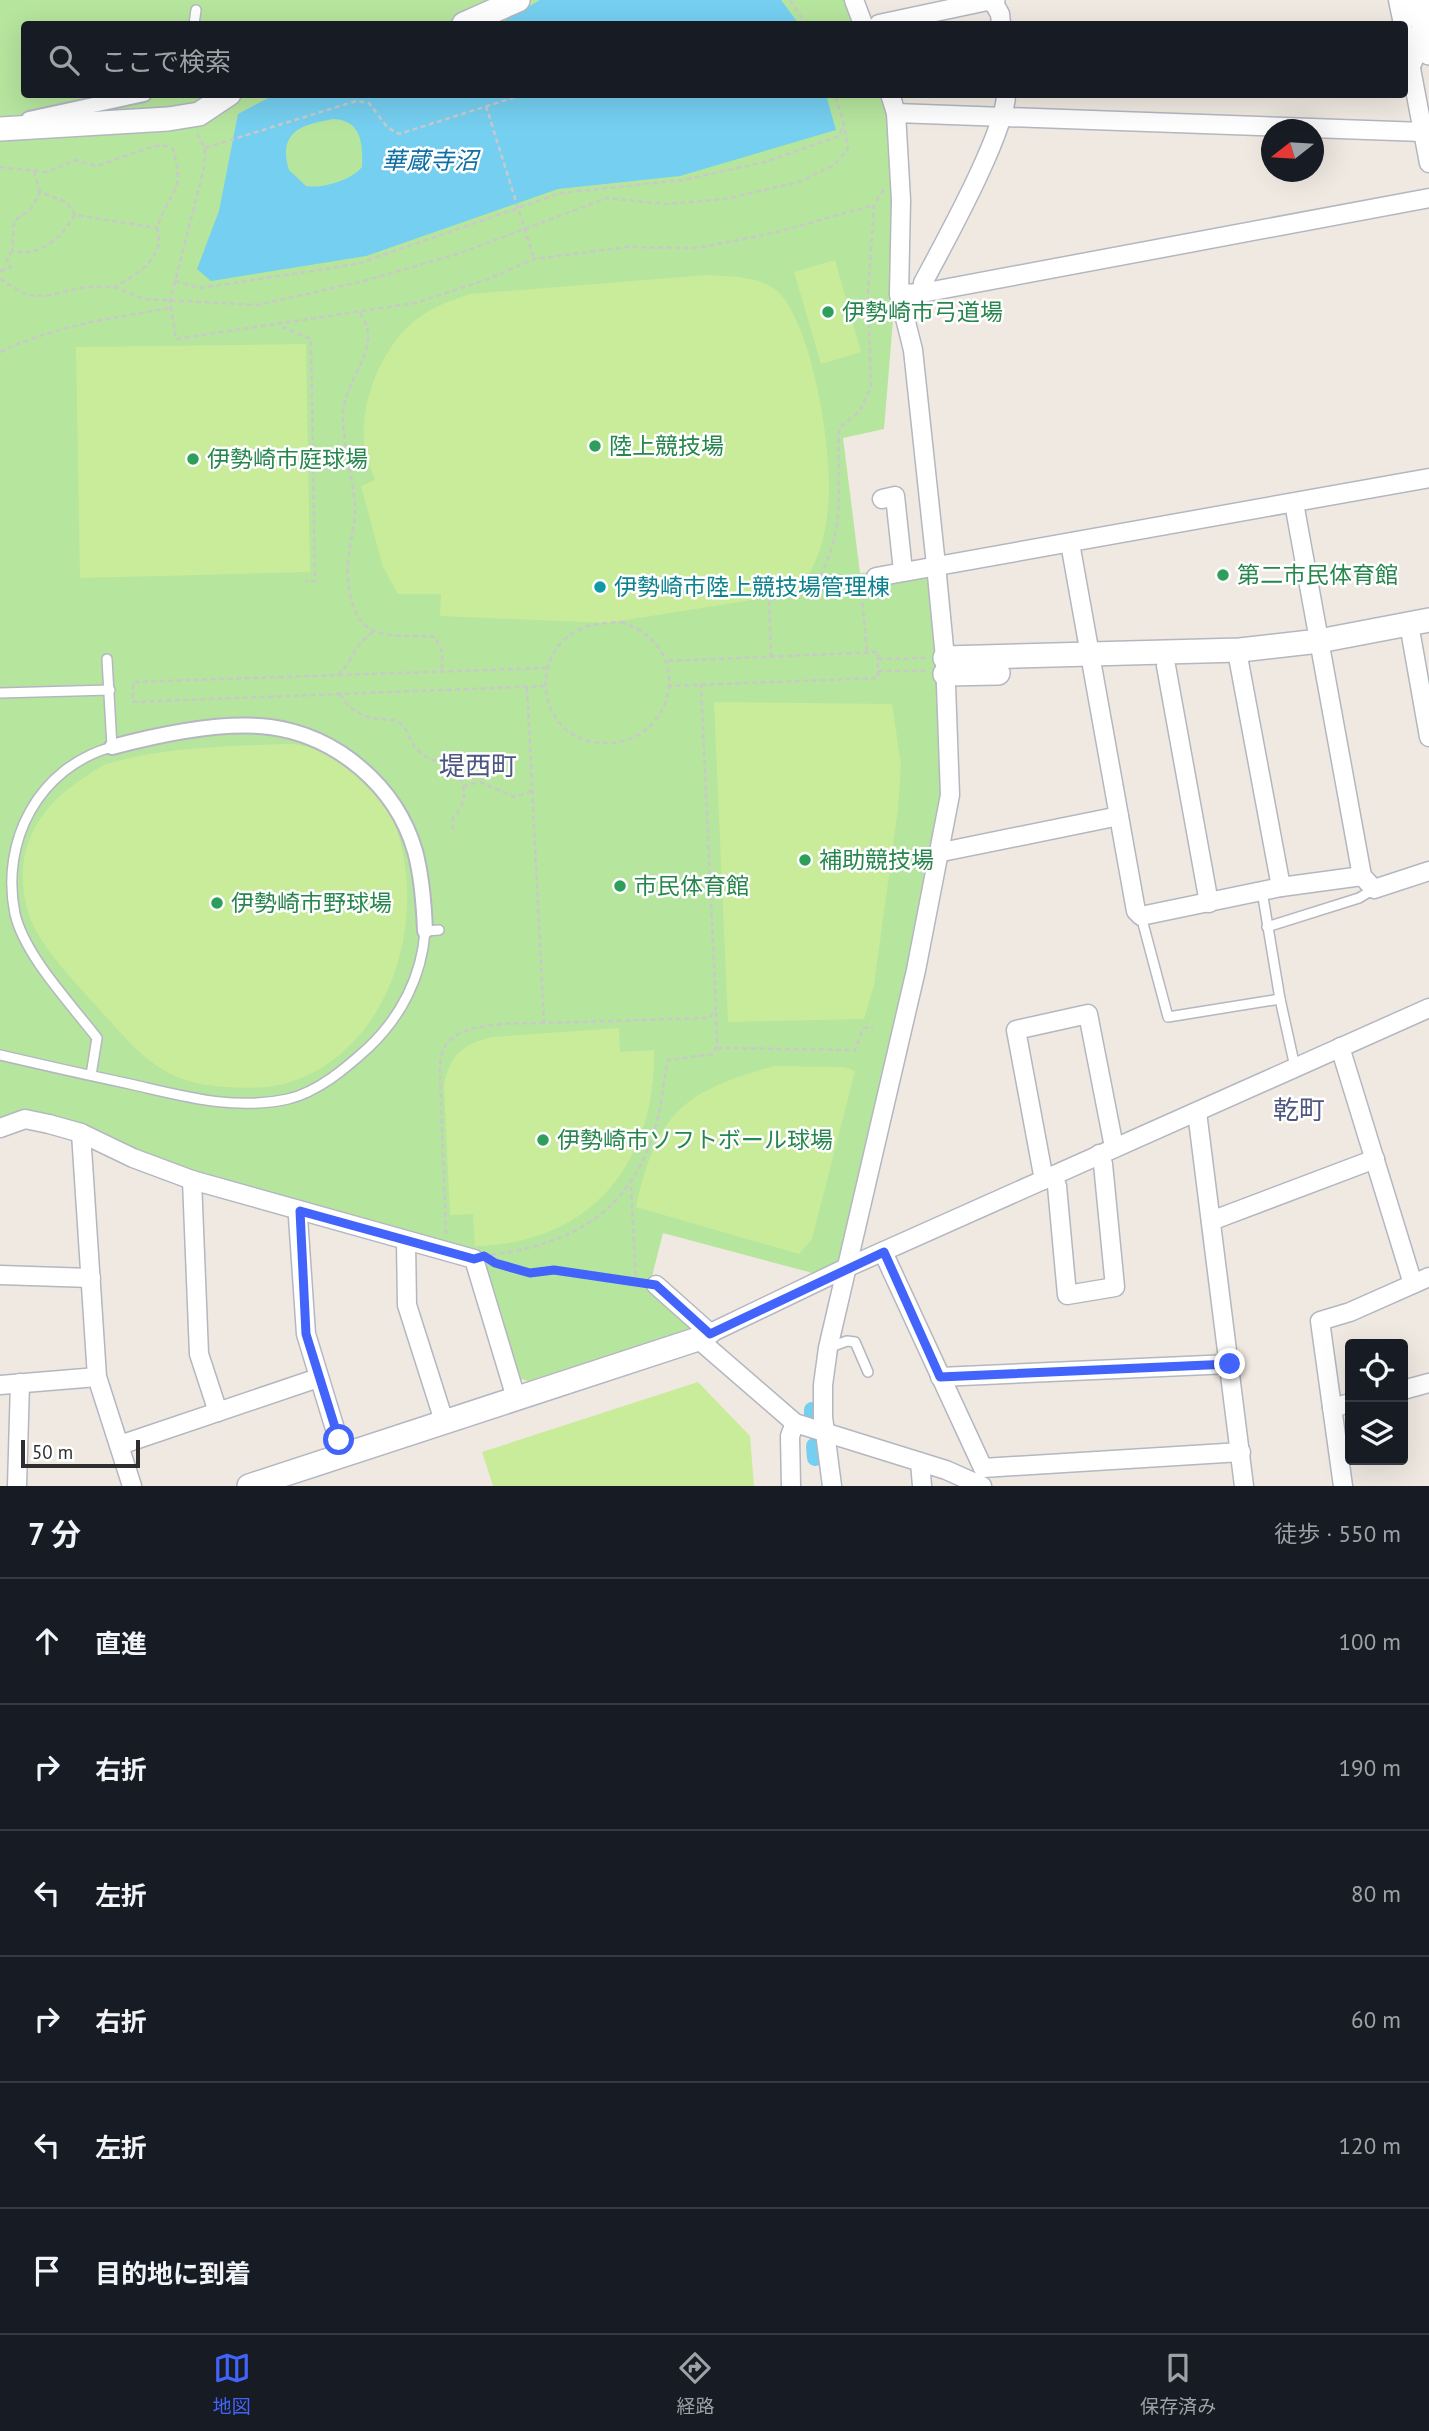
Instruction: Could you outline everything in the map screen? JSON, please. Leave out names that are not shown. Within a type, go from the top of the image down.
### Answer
[{"type":"street","points":[[471,21],[518,0]]},
{"type":"street","points":[[854,0],[862,21]]},
{"type":"street","points":[[893,21],[993,0],[1001,21]]},
{"type":"street","points":[[1398,0],[1408,21]]},
{"type":"street","points":[[1418,0],[1411,28],[1420,57],[1423,132],[1429,163]]},
{"type":"street","points":[[0,127],[127,98]]},
{"type":"street","points":[[0,127],[177,117],[199,114],[217,98]]},
{"type":"street","points":[[832,1486],[823,1385],[828,1348],[942,852],[950,795],[936,565],[913,350],[899,294],[901,200],[896,113],[891,98]]},
{"type":"street","points":[[922,293],[923,283],[1003,114],[1005,98]]},
{"type":"street","points":[[896,113],[1003,114],[1423,132]]},
{"type":"street","points":[[899,294],[922,293],[1429,198]]},
{"type":"street","points":[[869,579],[1429,478]]},
{"type":"street","points":[[882,499],[895,495],[903,572]]},
{"type":"street","points":[[1294,503],[1368,883]]},
{"type":"street","points":[[1070,543],[1094,663],[1136,911],[1141,916],[1281,887],[1368,883],[1429,871]]},
{"type":"street","points":[[941,665],[1094,663],[1166,666],[1240,662],[1420,630],[1429,737]]},
{"type":"street","points":[[1094,663],[1240,650],[1320,647]]},
{"type":"street","points":[[1240,662],[1281,887]]},
{"type":"street","points":[[1166,666],[1209,903]]},
{"type":"street","points":[[112,747],[234,727],[268,727],[302,734],[348,758],[373,778],[397,808],[415,851],[432,930]]},
{"type":"street","points":[[942,852],[1119,816]]},
{"type":"street","points":[[249,1486],[274,1482],[343,1455],[704,1337],[848,1268],[1429,1008]]},
{"type":"street","points":[[1088,1014],[1107,1151],[1103,1164],[1115,1287],[1067,1295],[1057,1186],[1049,1178],[1016,1030],[1088,1014]]},
{"type":"street","points":[[1340,1047],[1374,1159],[1421,1280],[1350,1312],[1320,1321],[1343,1486]]},
{"type":"street","points":[[1197,1112],[1244,1486]]},
{"type":"street","points":[[0,1128],[24,1119],[81,1133],[134,1158],[192,1180],[474,1259],[516,1398]]},
{"type":"street","points":[[81,1133],[97,1377],[132,1486]]},
{"type":"street","points":[[1211,1221],[1374,1159]]},
{"type":"street","points":[[192,1180],[199,1354],[218,1412]]},
{"type":"street","points":[[300,1211],[306,1334],[343,1455]]},
{"type":"street","points":[[407,1241],[407,1305],[444,1421]]},
{"type":"street","points":[[884,1252],[983,1468],[1241,1452]]},
{"type":"street","points":[[0,1275],[91,1278]]},
{"type":"street","points":[[656,1285],[704,1337],[794,1423],[971,1479],[982,1486]]},
{"type":"street","points":[[940,1377],[1230,1364]]},
{"type":"street","points":[[0,1385],[97,1377]]},
{"type":"street","points":[[120,1445],[318,1378]]},
{"type":"street","points":[[17,1486],[20,1383]]},
{"type":"street","points":[[1408,1389],[1429,1383]]},
{"type":"street","points":[[1332,1408],[1345,1404]]},
{"type":"street","points":[[791,1486],[790,1436],[794,1423]]},
{"type":"street","points":[[920,1462],[922,1486]]},
{"type":"lane","points":[[194,21],[195,10]]},
{"type":"lane","points":[[91,1076],[97,1038],[29,947],[15,914],[12,874],[16,844],[26,812],[47,785],[74,763],[112,747],[107,659]]},
{"type":"lane","points":[[0,693],[110,690]]},
{"type":"lane","points":[[1267,927],[1359,898],[1368,883]]},
{"type":"lane","points":[[1262,891],[1280,999],[1295,1067]]},
{"type":"lane","points":[[1141,916],[1168,1017],[1280,999]]},
{"type":"lane","points":[[0,1055],[214,1103],[254,1104],[291,1099],[323,1084],[387,1030],[407,997],[432,930]]},
{"type":"lane","points":[[828,1348],[847,1341],[855,1342],[868,1372]]},
{"type":"path","points":[[790,0],[804,21]]},
{"type":"path","points":[[205,148],[356,101],[369,103],[387,127],[399,134],[512,98]]},
{"type":"path","points":[[0,279],[27,295],[46,296],[85,287],[115,287],[143,299],[258,305],[364,281],[460,253],[607,198],[666,204],[725,199],[799,182],[834,165],[848,149],[836,98]]},
{"type":"path","points":[[486,106],[534,259]]},
{"type":"path","points":[[177,117],[178,132],[198,135],[205,148],[204,168],[170,301],[176,339],[279,326],[415,303],[488,279],[534,259],[628,247],[697,248],[775,233],[874,205]]},
{"type":"path","points":[[175,281],[200,288],[357,264],[561,193],[684,180],[765,162],[839,136],[844,125]]},
{"type":"path","points":[[115,287],[135,276],[155,254],[159,245],[158,228],[178,184],[179,171],[171,142]]},
{"type":"path","points":[[0,167],[47,172],[76,160],[97,166],[134,151],[162,145],[173,149]]},
{"type":"path","points":[[0,271],[11,267],[7,259],[12,251],[13,221],[31,209],[40,192],[34,171]]},
{"type":"path","points":[[811,593],[823,573],[838,530],[839,428],[860,411],[871,387],[869,293],[874,205],[887,179]]},
{"type":"path","points":[[40,192],[66,202],[75,215],[158,228]]},
{"type":"path","points":[[12,251],[33,253],[44,248],[65,230],[75,215]]},
{"type":"path","points":[[0,352],[76,325],[170,308]]},
{"type":"path","points":[[359,312],[367,322],[370,339],[349,387],[343,412],[355,508],[348,575],[352,604],[363,623],[375,631],[394,636],[435,637],[442,651],[442,671]]},
{"type":"path","points":[[279,326],[311,339],[315,581],[305,581]]},
{"type":"path","points":[[771,657],[769,600],[869,579],[867,653]]},
{"type":"path","points":[[621,622],[639,628],[654,639],[667,661],[669,686],[664,707],[640,735],[603,744],[572,735],[558,721],[545,686],[546,668],[565,639],[579,629],[621,622]]},
{"type":"path","points":[[338,675],[349,664],[356,646],[375,631]]},
{"type":"path","points":[[667,661],[878,652],[878,678],[669,686]]},
{"type":"path","points":[[878,659],[941,665]]},
{"type":"path","points":[[878,671],[941,665]]},
{"type":"path","points":[[545,686],[133,702],[133,682],[546,668]]},
{"type":"path","points":[[656,1285],[554,1270],[530,1273],[495,1263],[484,1256],[518,1251],[553,1241],[604,1212],[631,1186],[655,1131],[668,1060],[713,1054],[716,1048],[701,685]]},
{"type":"path","points":[[527,687],[544,1023]]},
{"type":"path","points":[[340,694],[348,706],[368,718],[397,721],[407,731],[416,747],[430,760],[449,768],[463,786],[466,799],[463,808],[453,817],[453,834]]},
{"type":"path","points":[[463,786],[480,782],[515,797],[532,791]]},
{"type":"path","points":[[446,1244],[440,1075],[442,1052],[450,1040],[482,1026],[709,1018],[716,1009]]},
{"type":"path","points":[[716,1048],[855,1049],[863,1028],[873,1027]]},
{"type":"path","points":[[631,1186],[636,1283]]},
{"type":"green space","points":[[0,0],[846,0],[854,21],[21,21],[21,98],[883,98],[893,125],[895,296],[884,429],[843,438],[860,573],[930,570],[940,687],[944,804],[847,1260],[816,1274],[663,1233],[649,1288],[691,1325],[689,1330],[528,1381],[518,1378],[478,1253],[234,1188],[114,1140],[0,1121]]},
{"type":"green space","name":"伊勢崎市弓道場","points":[[835,260],[861,352],[821,364],[794,272]]},
{"type":"green space","name":"陸上競技場","points":[[707,275],[747,278],[775,289],[793,314],[804,338],[825,429],[829,485],[825,528],[820,548],[801,587],[781,592],[779,578],[757,580],[758,599],[607,623],[440,616],[441,594],[398,594],[383,567],[361,486],[375,480],[365,450],[368,398],[381,364],[412,323],[447,302],[470,294]]},
{"type":"green space","name":"伊勢崎市庭球場","points":[[306,344],[310,572],[80,578],[76,347]]},
{"type":"green space","name":"補助競技場","points":[[714,702],[892,704],[901,765],[898,809],[874,985],[864,1019],[728,1022]]},
{"type":"green space","name":"伊勢崎市野球場","points":[[289,744],[316,750],[340,763],[386,807],[393,819],[404,857],[407,897],[404,937],[393,976],[376,1012],[352,1043],[321,1068],[284,1084],[267,1087],[195,1083],[162,1069],[149,1060],[123,1036],[50,952],[29,915],[24,893],[25,854],[40,819],[52,803],[67,789],[107,764],[176,750]]},
{"type":"green space","name":"伊勢崎市ソフトボール球場","points":[[619,1028],[620,1052],[654,1050],[652,1091],[643,1128],[629,1161],[609,1190],[583,1213],[552,1230],[516,1242],[475,1246],[473,1214],[450,1215],[444,1086],[453,1059],[473,1043],[492,1037]]},
{"type":"green space","points":[[774,1066],[845,1067],[855,1071],[812,1239],[799,1254],[636,1207],[653,1149],[679,1111],[717,1085]]},
{"type":"green space","points":[[698,1382],[750,1436],[754,1486],[493,1486],[482,1452]]},
{"type":"water","points":[[540,0],[781,0],[797,21],[504,21]]},
{"type":"water","name":"華蔵寺沼","points":[[268,98],[827,98],[836,130],[680,176],[558,189],[366,256],[211,281],[197,269],[219,211],[238,114]],"holes":[[[334,119],[350,124],[361,142],[362,167],[357,172],[336,182],[306,186],[289,170],[286,147],[295,132],[303,127]]]},
{"type":"waterway","points":[[812,1410],[812,1418]]},
{"type":"waterway","points":[[814,1446],[815,1458]]},
{"type":"place","name":"伊勢崎市弓道場","points":[[828,312]]},
{"type":"place","name":"陸上競技場","points":[[595,446]]},
{"type":"place","name":"伊勢崎市庭球場","points":[[193,459]]},
{"type":"place","name":"第二市民体育館","points":[[1223,575]]},
{"type":"place","name":"伊勢崎市陸上競技場管理棟","points":[[600,587]]},
{"type":"place","name":"補助競技場","points":[[805,860]]},
{"type":"place","name":"市民体育館","points":[[620,886]]},
{"type":"place","name":"伊勢崎市野球場","points":[[217,903]]},
{"type":"place","name":"伊勢崎市ソフトボール球場","points":[[543,1140]]},
{"type":"district","name":"堤西町","points":[[478,766]]},
{"type":"district","name":"乾町","points":[[1299,1110]]},
{"type":"route","points":[[339,1440],[306,1334],[298,1217],[300,1211],[474,1259],[484,1256],[495,1263],[530,1273],[554,1270],[656,1285],[710,1334],[884,1252],[940,1377],[1230,1364]]}]
